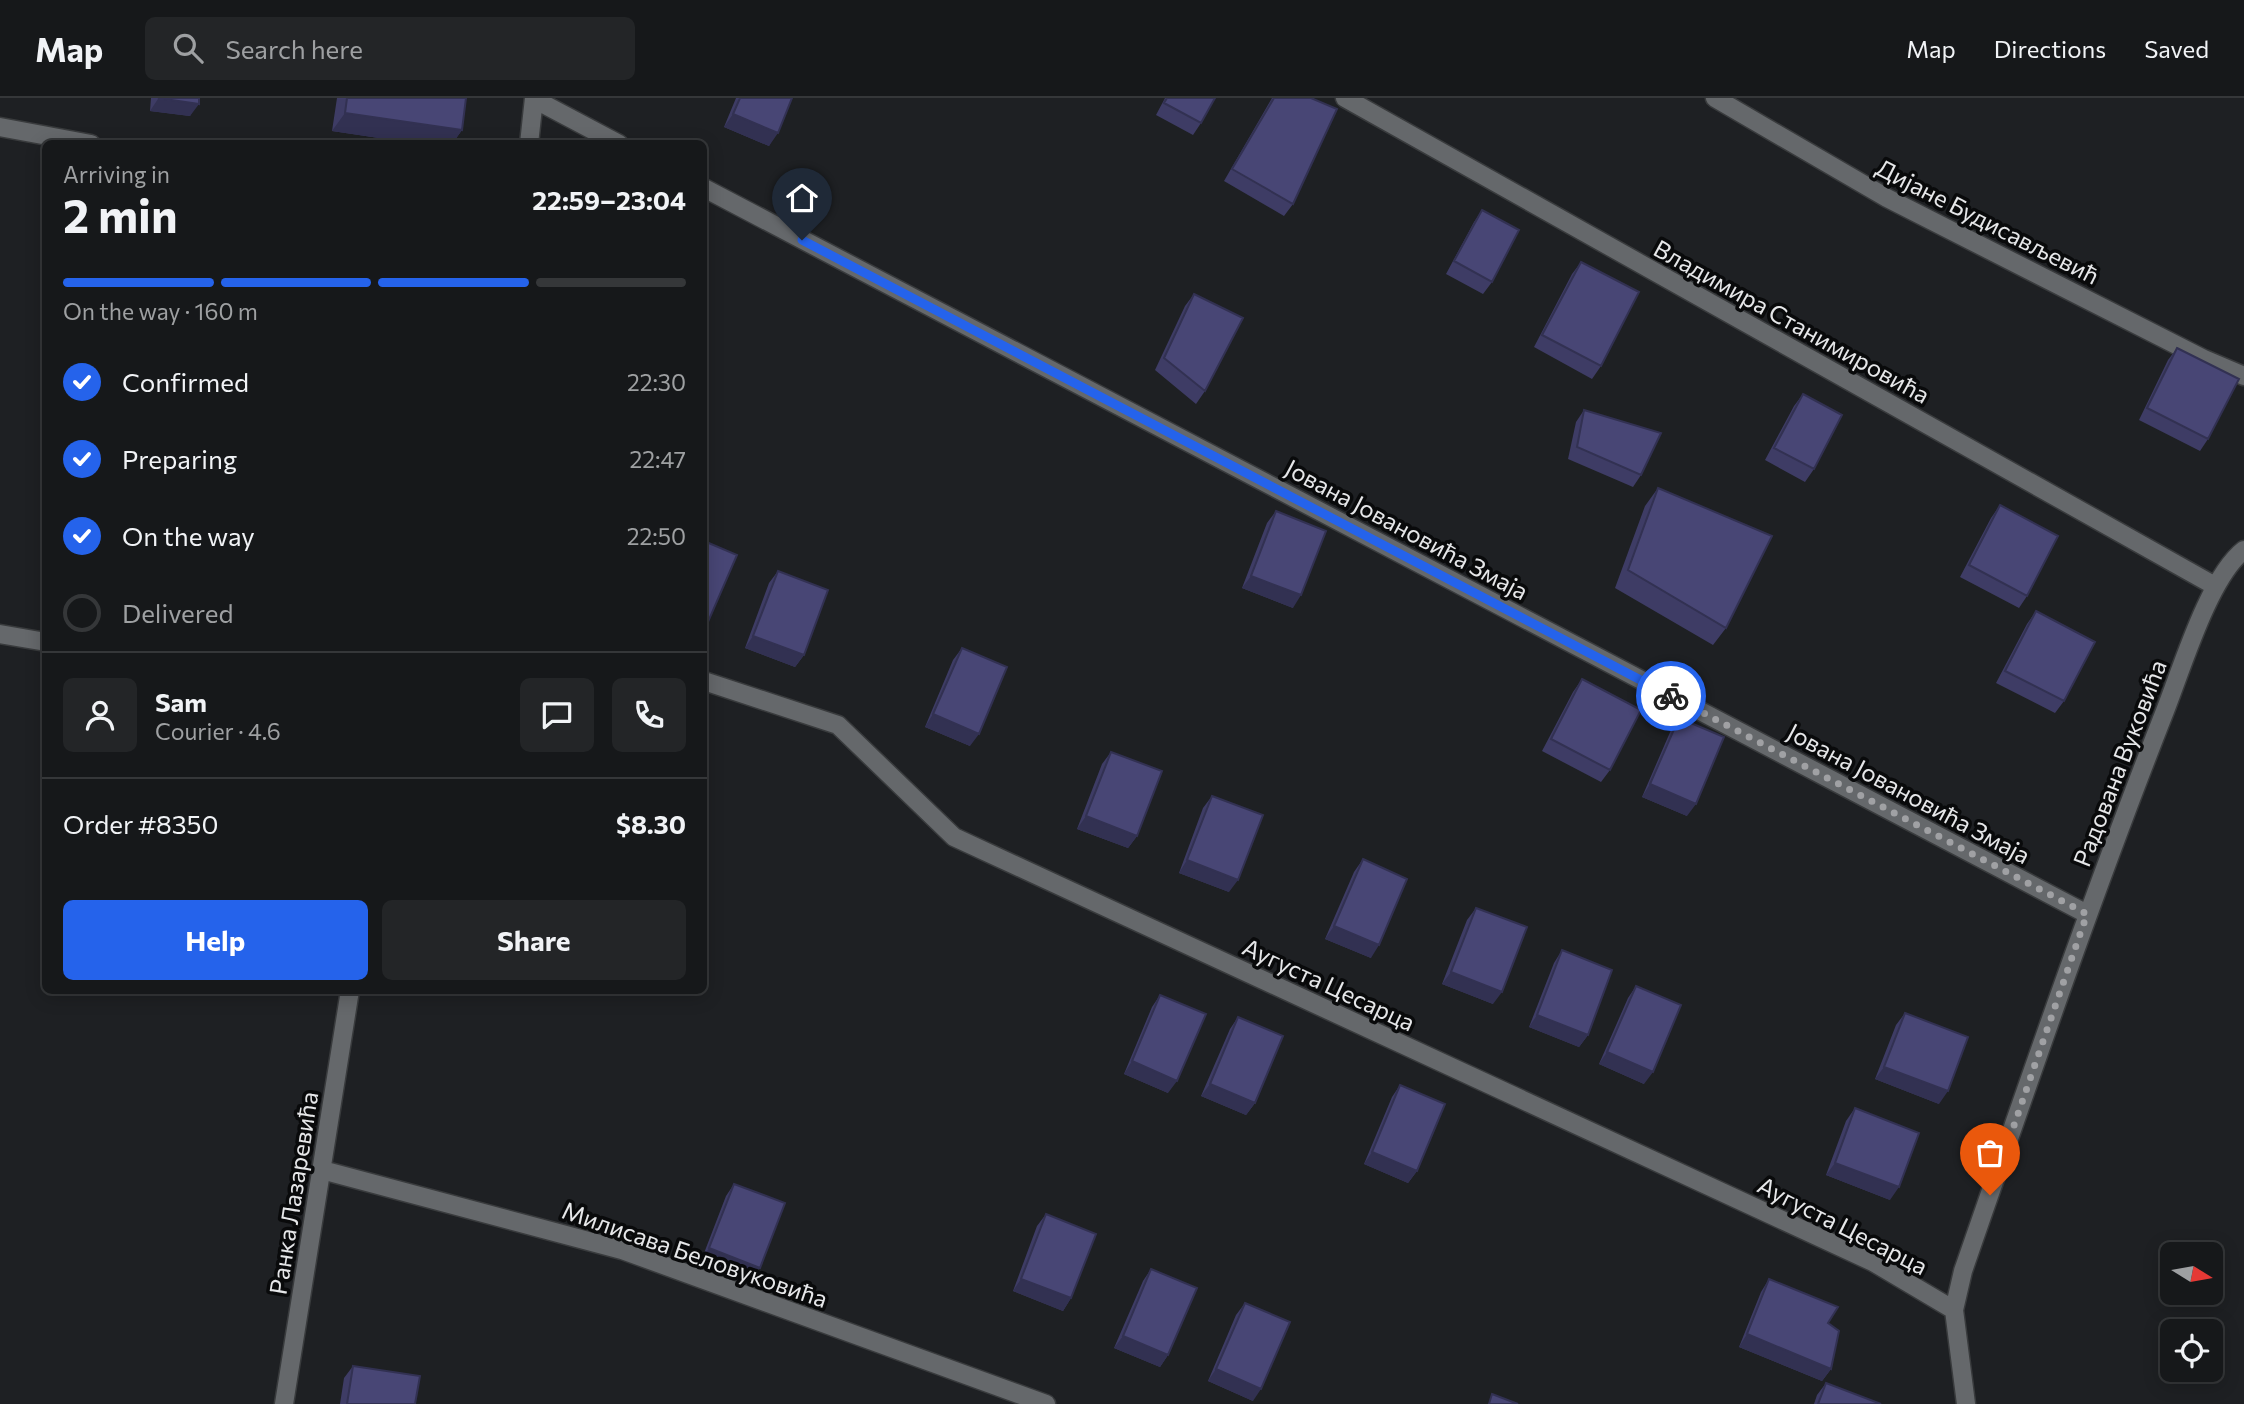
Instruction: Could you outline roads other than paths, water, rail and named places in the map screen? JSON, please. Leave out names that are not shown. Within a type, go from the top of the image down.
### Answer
[{"type":"street","name":"Владимира Станимировића","points":[[1345,98],[2215,586]]},
{"type":"street","name":"Дијане Будисављевић","points":[[1715,98],[1887,198],[2204,359],[2244,376]]},
{"type":"street","points":[[529,140],[534,99],[611,140]]},
{"type":"street","points":[[0,127],[69,140]]},
{"type":"street","name":"Јована Јовановића Змаја","points":[[707,190],[2087,914]]},
{"type":"street","name":"Радована Вуковића","points":[[1966,1404],[1954,1310],[1964,1272],[2087,914],[2215,586],[2244,550]]},
{"type":"street","points":[[0,634],[42,641]]},
{"type":"street","name":"Аугуста Цесарца","points":[[707,682],[838,725],[954,837],[1873,1262],[1954,1310]]},
{"type":"street","name":"Ранка Лазаревића","points":[[284,1404],[349,994]]},
{"type":"street","name":"Милисава Беловуковића","points":[[322,1170],[622,1250],[1046,1404]]}]
